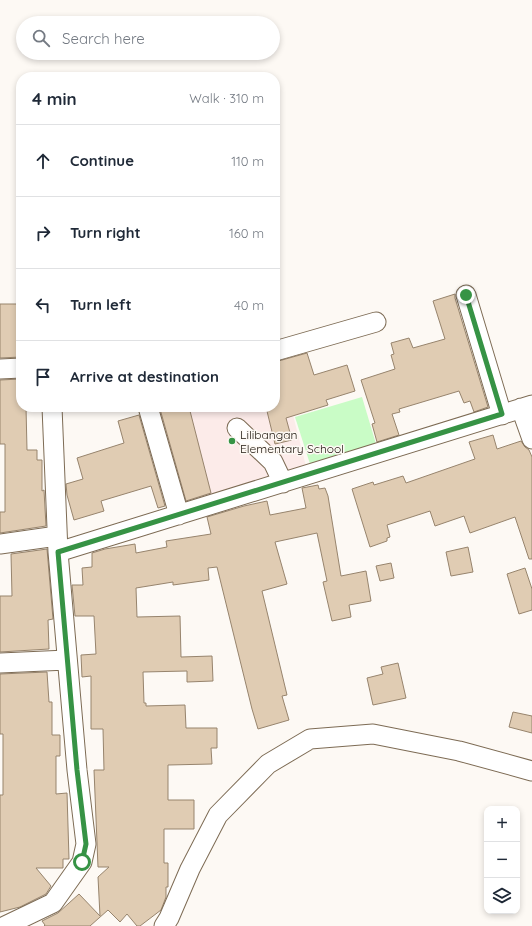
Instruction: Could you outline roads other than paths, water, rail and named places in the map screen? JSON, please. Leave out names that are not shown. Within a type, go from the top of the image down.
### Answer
[{"type":"street","points":[[466,295],[502,414]]},
{"type":"street","points":[[280,350],[376,322]]},
{"type":"street","points":[[0,369],[16,368]]},
{"type":"street","points":[[0,544],[58,544],[179,515],[527,407],[532,439]]},
{"type":"street","points":[[6,926],[53,903],[82,862],[86,844],[77,770],[67,660],[58,544],[52,412]]},
{"type":"street","points":[[149,412],[179,515]]},
{"type":"street","points":[[237,428],[273,462],[283,483]]},
{"type":"street","points":[[0,663],[67,660]]},
{"type":"street","points":[[164,926],[169,918],[190,869],[218,815],[268,764],[310,738],[373,734],[459,751],[532,771]]},
{"type":"place","name":"Lilibangan Elementary School","points":[[232,441]]}]
